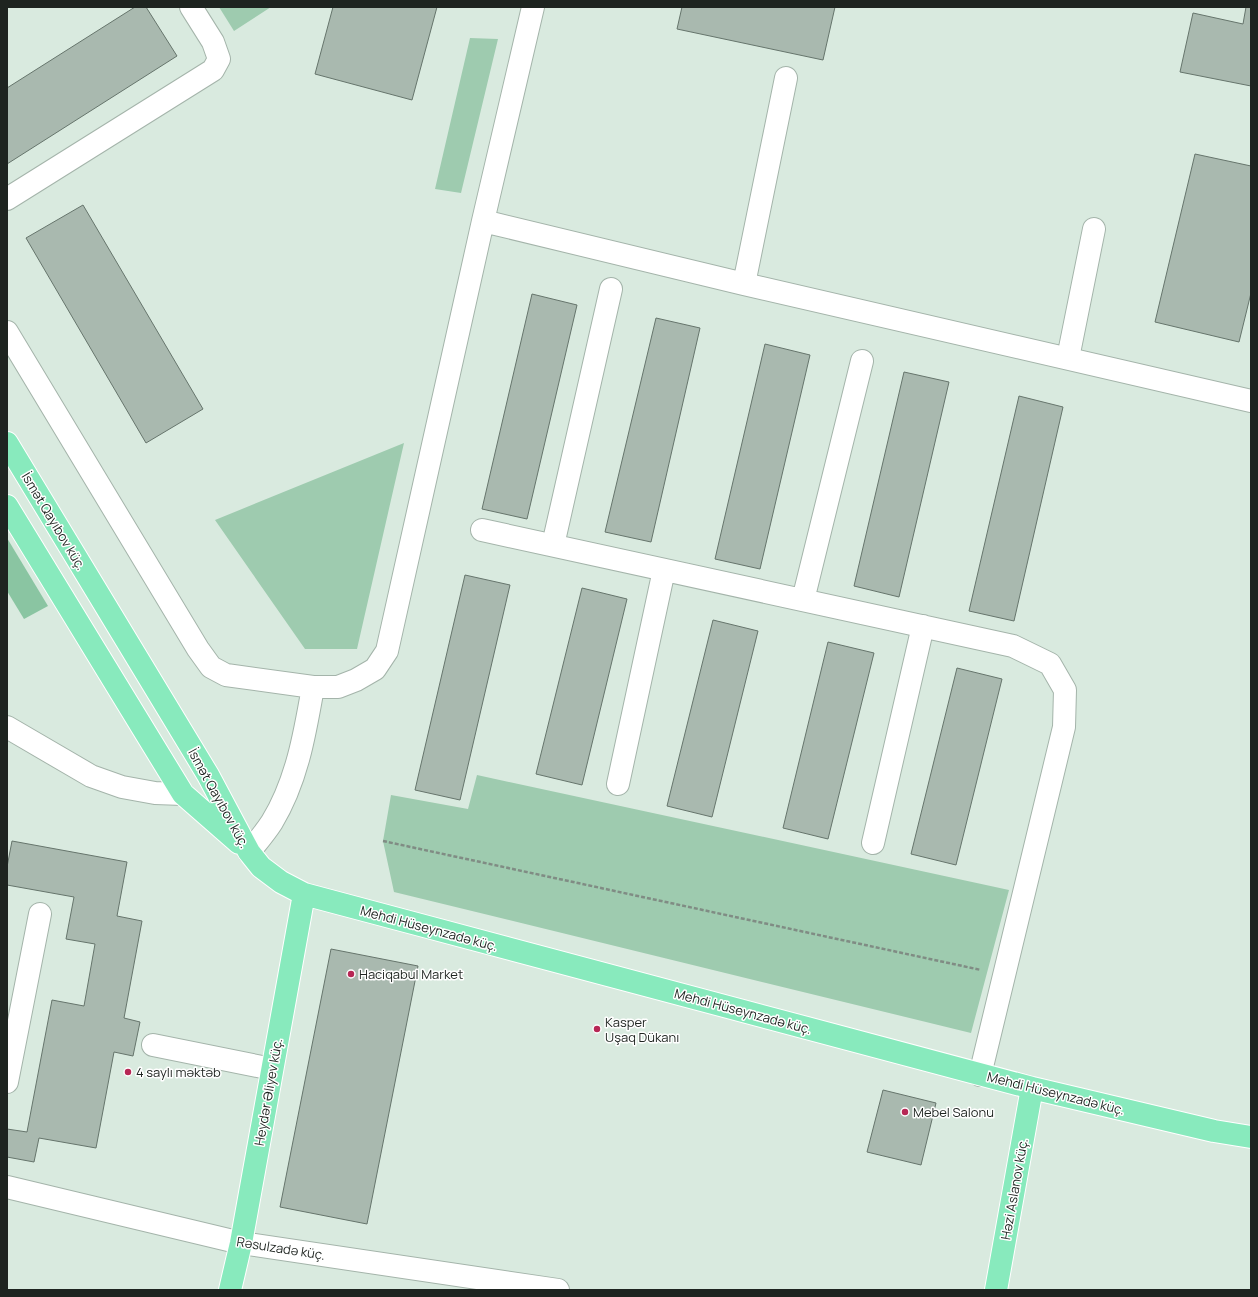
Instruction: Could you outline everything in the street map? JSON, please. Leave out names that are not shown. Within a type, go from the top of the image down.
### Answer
[{"type":"main road","name":"İsmət Qayıbov küç.","points":[[7,443],[208,775],[249,852]]},
{"type":"main road","name":"İsmət Qayıbov küç.","points":[[7,506],[184,794],[249,852]]},
{"type":"main road","name":"Mehdi Hüseynzadə küç.","points":[[249,852],[266,871],[281,882],[304,894],[1032,1088],[1214,1132],[1251,1137]]},
{"type":"main road","name":"Heydər Əliyev küç.","points":[[230,1290],[241,1243],[304,894]]},
{"type":"main road","name":"Həzi Aslanov küç.","points":[[996,1290],[1032,1088]]},
{"type":"street","points":[[7,198],[213,70],[219,59],[213,42],[191,7]]},
{"type":"street","points":[[7,332],[198,649],[211,667],[226,675],[313,687],[338,687],[356,680],[375,669],[387,651],[483,221],[533,7]]},
{"type":"street","points":[[744,284],[786,78]]},
{"type":"street","points":[[483,221],[744,284],[1251,401]]},
{"type":"street","points":[[1068,358],[1094,230]]},
{"type":"street","points":[[553,545],[611,289]]},
{"type":"street","points":[[803,600],[862,361]]},
{"type":"street","points":[[482,530],[1013,646],[1050,664],[1065,690],[1064,727],[980,1074]]},
{"type":"street","points":[[618,784],[664,570]]},
{"type":"street","points":[[873,843],[923,626]]},
{"type":"street","points":[[249,852],[272,823],[289,789],[304,739],[313,687]]},
{"type":"street","points":[[7,727],[91,776],[122,787],[155,793],[184,794]]},
{"type":"street","points":[[7,1082],[40,914]]},
{"type":"street","points":[[153,1045],[272,1068]]},
{"type":"street","name":"Rəsulzadə küç.","points":[[7,1187],[241,1243],[558,1290]]},
{"type":"path","points":[[383,841],[988,971]]},
{"type":"green space","points":[[219,7],[271,7],[234,31]]},
{"type":"green space","points":[[470,38],[498,39],[461,193],[435,189]]},
{"type":"green space","points":[[404,443],[357,649],[305,649],[215,520]]},
{"type":"green space","points":[[7,538],[48,606],[24,619],[7,591]]},
{"type":"green space","points":[[477,775],[1009,890],[971,1033],[394,892],[383,841],[391,795],[468,809]]},
{"type":"building","points":[[135,7],[146,7],[177,56],[7,164],[7,88]]},
{"type":"building","points":[[333,7],[437,7],[412,100],[315,74]]},
{"type":"building","points":[[682,7],[835,7],[823,60],[677,29]]},
{"type":"building","points":[[1246,7],[1251,7],[1251,86],[1180,72],[1193,13],[1243,24]]},
{"type":"building","points":[[1195,154],[1251,166],[1251,293],[1239,342],[1155,322]]},
{"type":"building","points":[[83,205],[203,409],[146,443],[26,238]]},
{"type":"building","points":[[532,294],[577,305],[527,519],[482,509]]},
{"type":"building","points":[[656,318],[700,328],[651,542],[605,532]]},
{"type":"building","points":[[765,344],[810,355],[760,569],[715,559]]},
{"type":"building","points":[[904,372],[949,382],[899,597],[854,586]]},
{"type":"building","points":[[1019,396],[1063,407],[1014,621],[969,611]]},
{"type":"building","points":[[465,575],[510,585],[460,800],[415,790]]},
{"type":"building","points":[[582,588],[627,599],[582,785],[536,774]]},
{"type":"building","points":[[713,620],[758,631],[712,817],[667,806]]},
{"type":"building","points":[[828,642],[874,653],[828,839],[783,828]]},
{"type":"building","points":[[957,668],[1002,679],[956,865],[911,854]]},
{"type":"building","points":[[12,841],[127,862],[117,916],[142,921],[124,1018],[140,1022],[133,1056],[114,1052],[96,1148],[39,1138],[34,1162],[7,1157],[7,1129],[27,1132],[52,1000],[84,1006],[95,944],[66,939],[74,897],[7,885],[7,867]]},
{"type":"building","points":[[331,949],[418,966],[367,1224],[280,1207]]},
{"type":"building","points":[[883,1090],[936,1103],[921,1165],[867,1152]]},
{"type":"place","name":"Haciqabul Market","points":[[351,974]]},
{"type":"place","name":"Kasper Uşaq Dükanı","points":[[597,1029]]},
{"type":"place","name":"4 saylı məktəb","points":[[128,1072]]},
{"type":"place","name":"Mebel Salonu","points":[[905,1112]]}]
